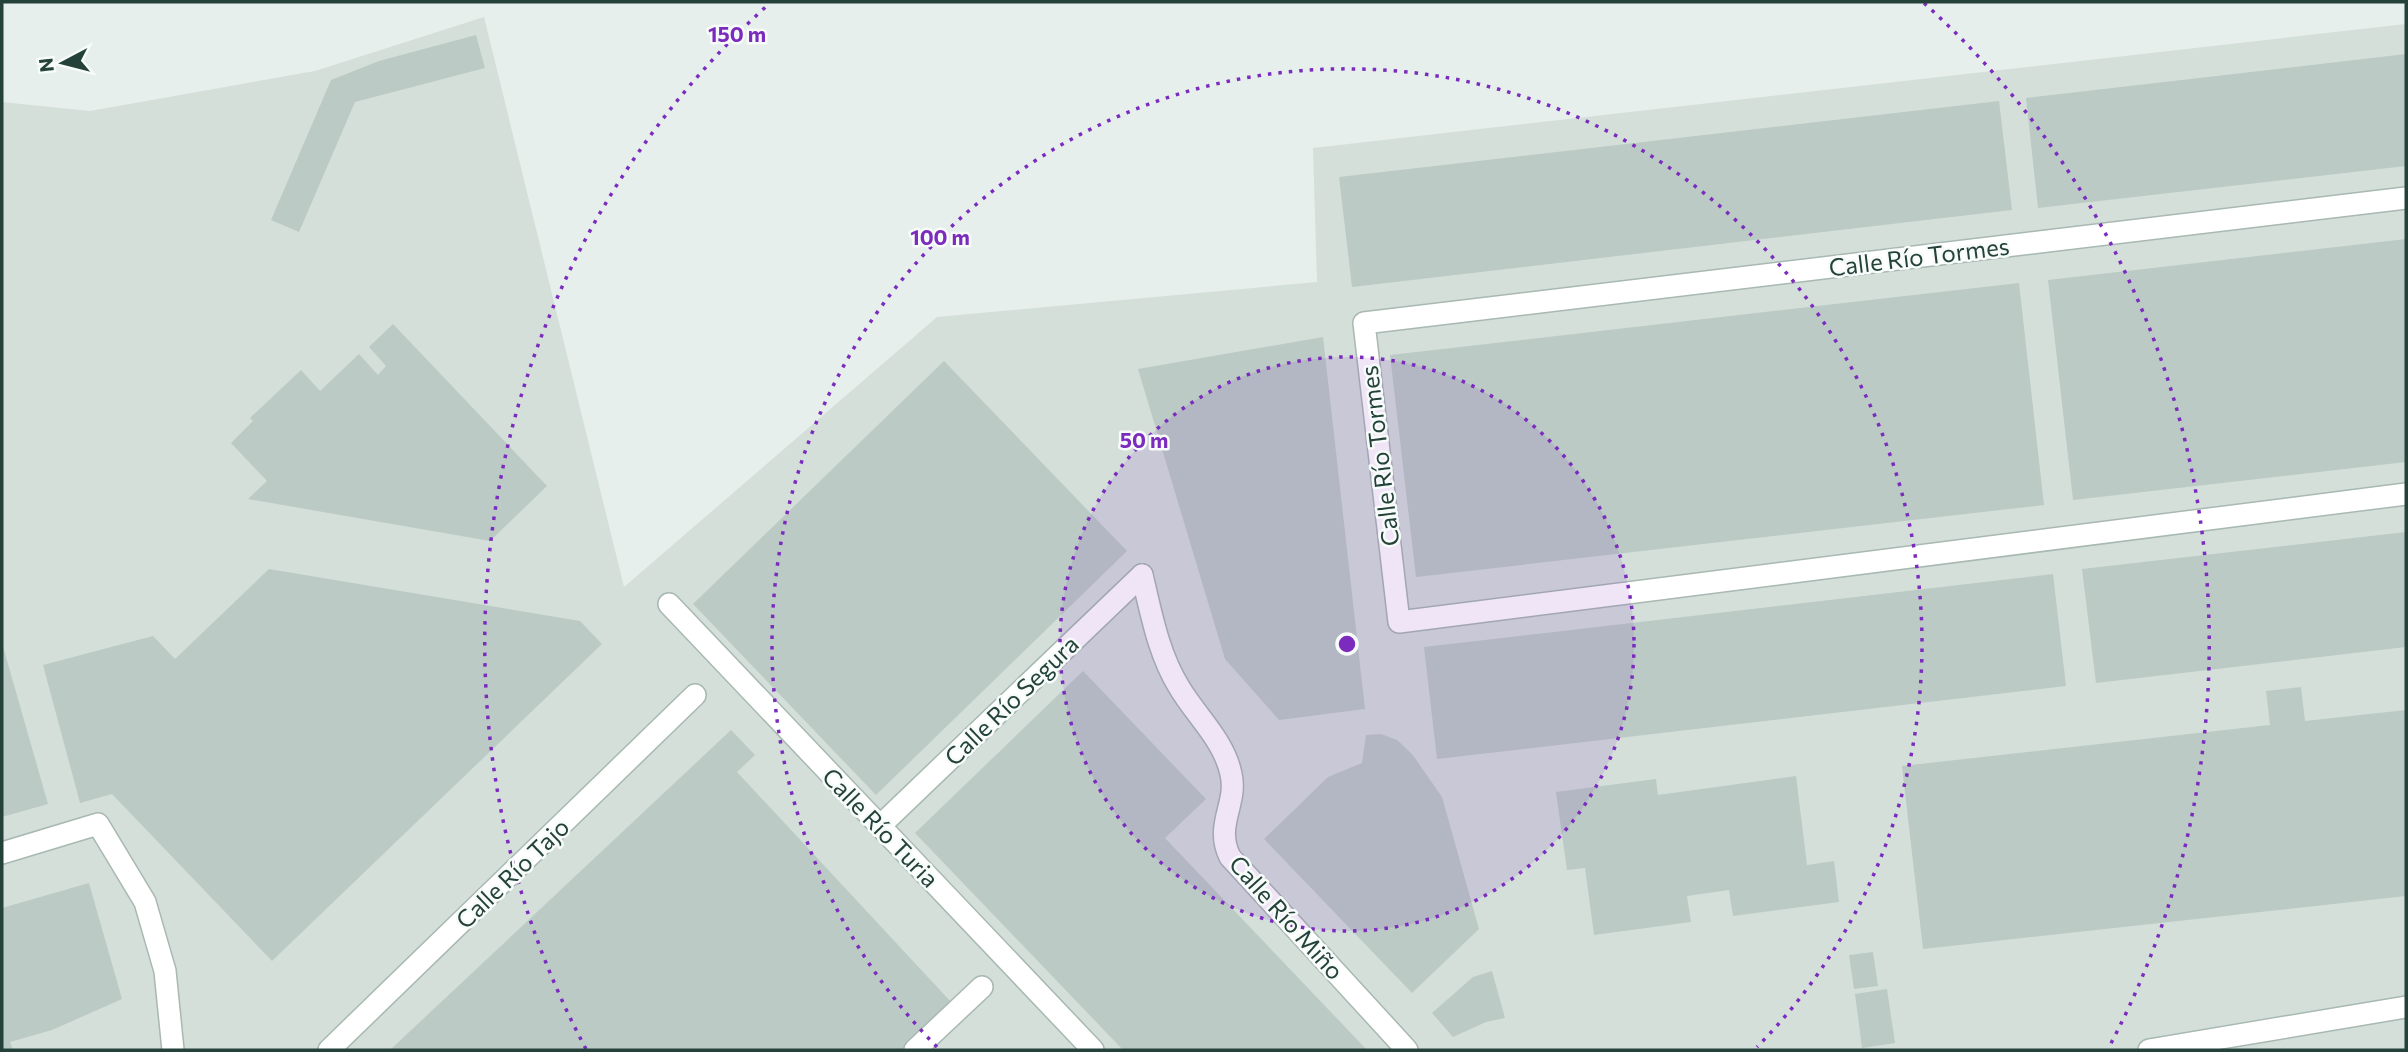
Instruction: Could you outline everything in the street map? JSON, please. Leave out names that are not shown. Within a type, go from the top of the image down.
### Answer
[{"type":"street","name":"Calle Río Tormes","points":[[2406,198],[1364,323],[1399,622],[2406,494]]},
{"type":"street","name":"Calle Río Segura","points":[[881,825],[1142,575]]},
{"type":"street","name":"Calle Río Miño","points":[[1142,575],[1154,625],[1178,686],[1211,731],[1229,766],[1232,777],[1223,843],[1230,857],[1407,1050]]},
{"type":"street","name":"Calle Río Turia","points":[[669,604],[1093,1050]]},
{"type":"street","name":"Calle Río Tajo","points":[[329,1050],[695,695]]},
{"type":"street","points":[[2,853],[98,824],[145,902],[165,971],[173,1050]]},
{"type":"street","points":[[915,1050],[982,987]]},
{"type":"street","points":[[2149,1050],[2171,1049],[2406,1007]]},
{"type":"shaded area","points":[[484,17],[624,587],[937,317],[1317,282],[1313,148],[2406,24],[2406,1050],[2,1050],[2,102],[90,111],[315,71]]},
{"type":"building","points":[[476,35],[485,68],[355,102],[299,232],[271,220],[331,80],[379,61]]},
{"type":"building","points":[[2406,54],[2406,166],[2038,208],[2026,98]]},
{"type":"building","points":[[1999,101],[2012,210],[1352,287],[1339,177]]},
{"type":"building","points":[[2406,239],[2406,462],[2073,500],[2048,280]]},
{"type":"building","points":[[2019,283],[2044,505],[1416,577],[1390,355]]},
{"type":"building","points":[[393,324],[547,486],[490,541],[248,499],[267,481],[231,443],[253,421],[250,418],[301,370],[320,391],[359,354],[378,375],[386,366],[369,347]]},
{"type":"building","points":[[1323,337],[1365,709],[1279,720],[1225,659],[1138,369]]},
{"type":"building","points":[[944,361],[1127,551],[876,795],[693,604]]},
{"type":"building","points":[[2406,532],[2406,647],[2096,683],[2082,569]]},
{"type":"building","points":[[269,569],[580,621],[602,644],[272,961],[112,794],[80,803],[43,665],[153,636],[175,659]]},
{"type":"building","points":[[2053,574],[2066,686],[1437,759],[1424,647]]},
{"type":"building","points":[[2,643],[48,804],[2,817]]},
{"type":"building","points":[[1083,671],[1206,799],[1165,838],[1367,1050],[1123,1050],[915,833]]},
{"type":"building","points":[[2301,687],[2305,721],[2406,710],[2406,896],[1923,949],[1902,766],[2270,725],[2266,691]]},
{"type":"building","points":[[731,730],[755,755],[737,772],[952,1003],[902,1050],[390,1050]]},
{"type":"building","points":[[1381,734],[1397,740],[1412,754],[1442,797],[1479,929],[1412,993],[1264,839],[1328,777],[1362,763],[1366,735]]},
{"type":"building","points":[[1796,776],[1807,865],[1834,861],[1839,902],[1733,916],[1729,890],[1687,896],[1691,922],[1594,935],[1585,868],[1567,870],[1556,792],[1656,779],[1658,795]]},
{"type":"building","points":[[89,883],[122,999],[52,1030],[10,1042],[13,1050],[2,1050],[2,908]]},
{"type":"building","points":[[1873,952],[1878,986],[1854,989],[1849,955]]},
{"type":"building","points":[[1492,971],[1505,1018],[1486,1022],[1453,1037],[1432,1013],[1473,977]]},
{"type":"building","points":[[1887,989],[1895,1043],[1862,1048],[1855,994]]}]
